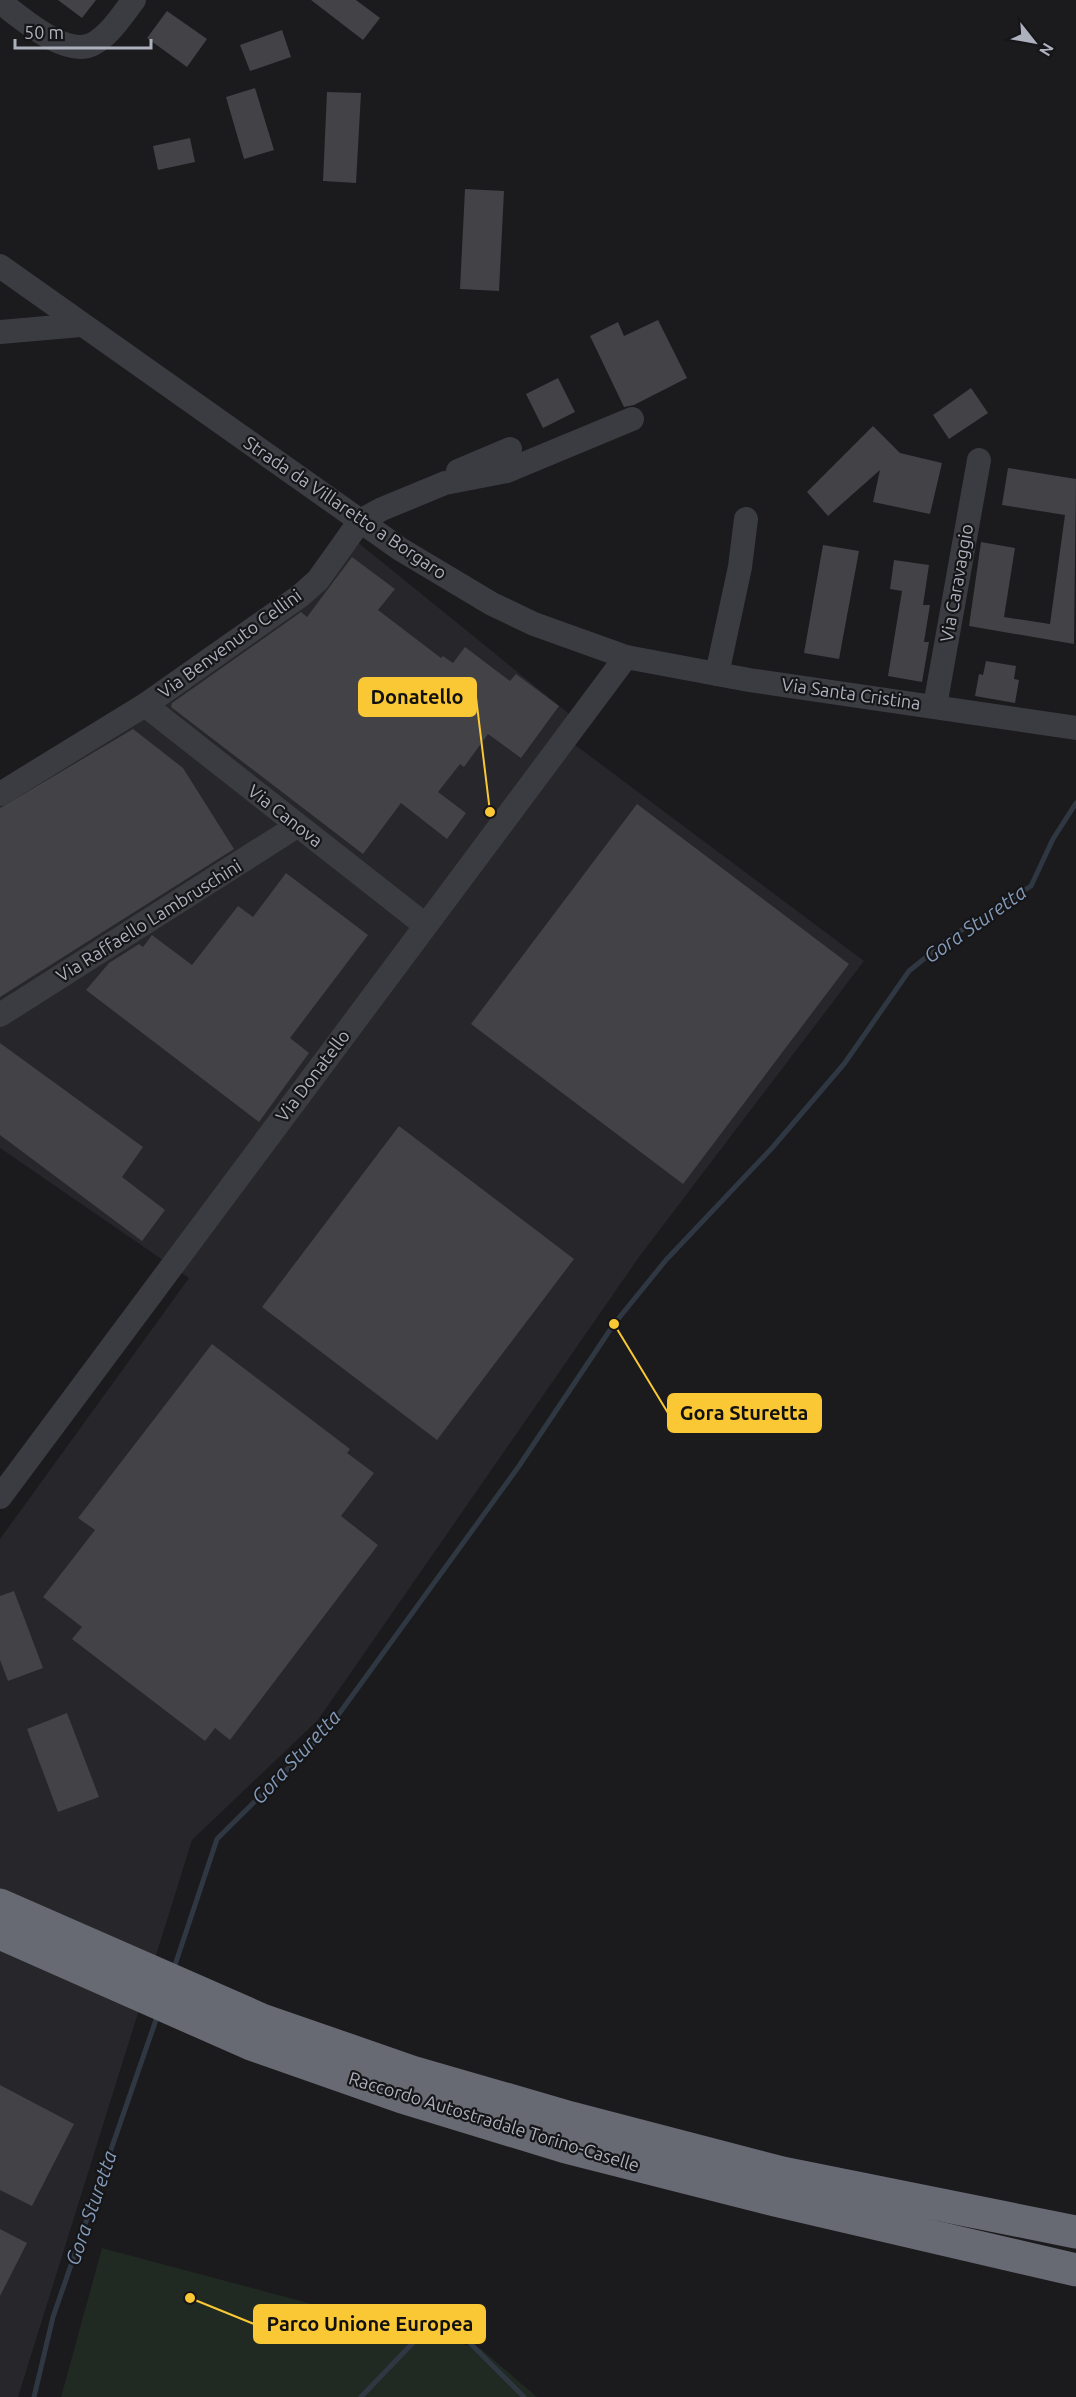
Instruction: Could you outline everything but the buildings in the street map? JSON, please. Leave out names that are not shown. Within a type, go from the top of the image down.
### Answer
[{"type":"highway","name":"Raccordo Autostradale Torino-Caselle","points":[[0,1905],[139,1980]]},
{"type":"highway","name":"Raccordo Autostradale Torino-Caselle","points":[[0,1933],[139,1980],[174,1995],[262,2020],[380,2061],[571,2118],[782,2173],[1076,2232]]},
{"type":"highway","name":"Raccordo Autostradale Torino-Caselle","points":[[174,1995],[262,2048],[402,2097],[566,2147],[1070,2269]]},
{"type":"street","points":[[0,2],[48,37],[75,49],[93,44],[102,37],[134,0]]},
{"type":"street","name":"Strada da Villaretto a Borgaro","points":[[0,266],[360,521],[492,604],[534,624],[627,657]]},
{"type":"street","points":[[0,332],[81,325]]},
{"type":"street","name":"Via Benvenuto Cellini","points":[[0,794],[146,705],[318,580],[360,521],[382,509],[445,483],[507,471],[632,419]]},
{"type":"street","name":"Via Benvenuto Cellini","points":[[445,483],[462,467],[510,449]]},
{"type":"street","name":"Via Caravaggio","points":[[935,706],[979,460]]},
{"type":"street","points":[[717,674],[740,567],[746,519]]},
{"type":"street","name":"Via Santa Cristina","points":[[627,657],[717,674],[1076,728]]},
{"type":"street","name":"Via Donatello","points":[[0,1497],[627,657]]},
{"type":"street","name":"Via Canova","points":[[146,705],[425,925]]},
{"type":"street","name":"Via Raffaello Lambruschini","points":[[0,1015],[297,826]]},
{"type":"shaded area","points":[[350,536],[578,721],[566,738],[864,961],[639,1257],[318,1720],[192,1840],[18,2397],[0,2397],[0,1539],[189,1278],[0,1148],[0,786],[318,580]]},
{"type":"shaded area","points":[[102,2248],[481,2349],[537,2397],[61,2397]]},
{"type":"waterway","name":"Gora Sturetta","points":[[174,1968],[217,1839],[328,1729],[519,1466],[614,1324],[666,1260],[772,1148],[844,1064],[909,971],[951,937],[1031,886],[1053,839],[1076,803]]},
{"type":"waterway","name":"Gora Sturetta","points":[[34,2397],[53,2317],[158,2014]]},
{"type":"waterway","points":[[361,2397],[431,2324],[452,2325],[524,2397]]},
{"type":"place","name":"Donatello","points":[[490,812]]},
{"type":"place","name":"Gora Sturetta","points":[[614,1324]]},
{"type":"place","name":"Parco Unione Europea","points":[[190,2298]]}]
